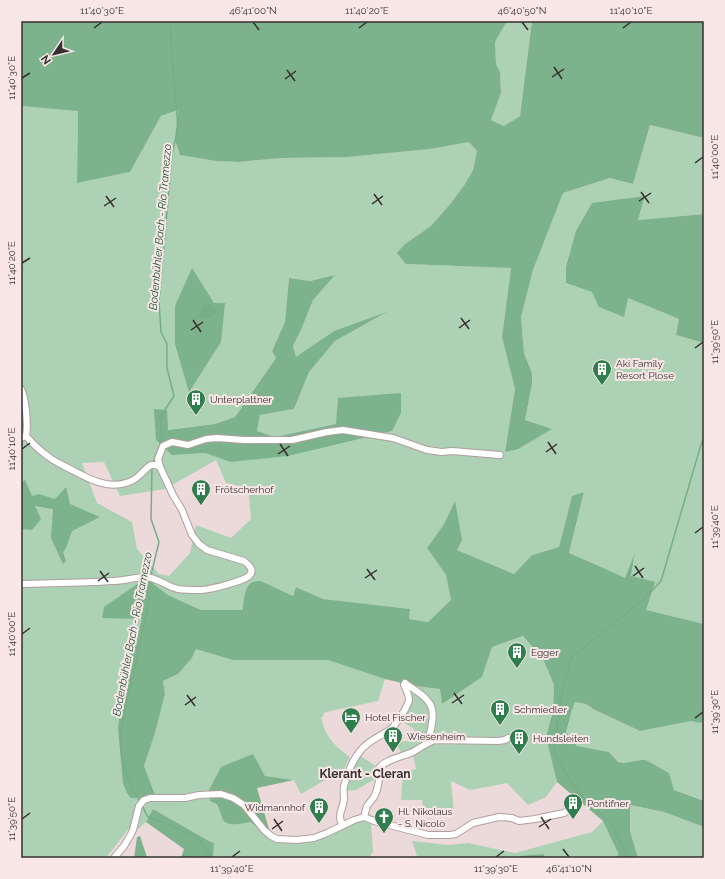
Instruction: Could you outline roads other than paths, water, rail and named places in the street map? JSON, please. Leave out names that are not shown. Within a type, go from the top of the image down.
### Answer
[{"type":"street","points":[[21,389],[24,398],[27,430],[23,437],[56,462],[88,478],[112,485],[129,482],[155,466],[163,446],[172,442],[188,445],[206,439],[217,438],[292,440],[343,430],[393,438],[427,450],[500,455]]},
{"type":"street","points":[[21,584],[114,581],[150,578],[179,589],[202,590],[226,585],[247,577],[252,572],[250,565],[244,561],[207,550],[199,544],[192,535],[182,510],[155,466]]},
{"type":"street","points":[[342,825],[339,819],[339,813],[343,803],[344,788],[355,758],[369,742],[395,725],[408,702],[408,696],[404,683],[422,696],[431,705],[432,713],[429,738],[430,741]]},
{"type":"street","points":[[364,817],[367,806],[377,790],[380,767],[387,762],[411,753],[434,740],[498,741],[508,738]]},
{"type":"street","points":[[114,858],[124,846],[133,830],[140,804],[144,800],[150,798],[185,798],[199,795],[221,794],[233,798],[244,805],[264,830],[271,836],[286,840],[314,838],[364,817],[428,835],[444,836],[456,834],[473,823],[499,817],[512,818],[519,821],[564,813],[578,803]]},
{"type":"waterway","name":"Bodenbühler Bach - Rio Tramezzo","points":[[153,463],[162,439],[160,417],[174,396],[167,368],[167,344],[161,332],[159,302],[172,154],[178,128],[170,30],[171,21]]},
{"type":"waterway","points":[[628,858],[611,823],[585,800],[566,774],[554,751],[561,697],[571,658],[644,599],[661,581],[704,436]]},
{"type":"waterway","name":"Bodenbühler Bach - Rio Tramezzo","points":[[151,575],[159,542],[151,519],[152,467]]},
{"type":"waterway","name":"Bodenbühler Bach - Rio Tramezzo","points":[[140,802],[124,764],[121,750],[121,734],[125,709],[148,606],[149,600],[147,590],[150,579]]},
{"type":"waterway","name":"Bodenbühler Bach - Rio Tramezzo","points":[[142,805],[147,816],[197,837],[212,858]]},
{"type":"place","name":"Aki Family Resort Plose","points":[[602,386]]},
{"type":"place","name":"Unterplattner","points":[[196,416]]},
{"type":"place","name":"Frötscherhof","points":[[201,506]]},
{"type":"place","name":"Egger","points":[[517,669]]},
{"type":"place","name":"Schmiedler","points":[[500,726]]},
{"type":"place","name":"Hotel Fischer","points":[[351,734]]},
{"type":"place","name":"Wiesenheim","points":[[393,753]]},
{"type":"place","name":"Hundsleiten","points":[[519,755]]},
{"type":"place","name":"Pontifner","points":[[573,820]]},
{"type":"place","name":"Widmannhof","points":[[319,824]]},
{"type":"place","name":"Hl. Nikolaus - S. Nicolò","points":[[384,834]]},
{"type":"district","name":"Klerant - Cleran","points":[[365,774]]}]
